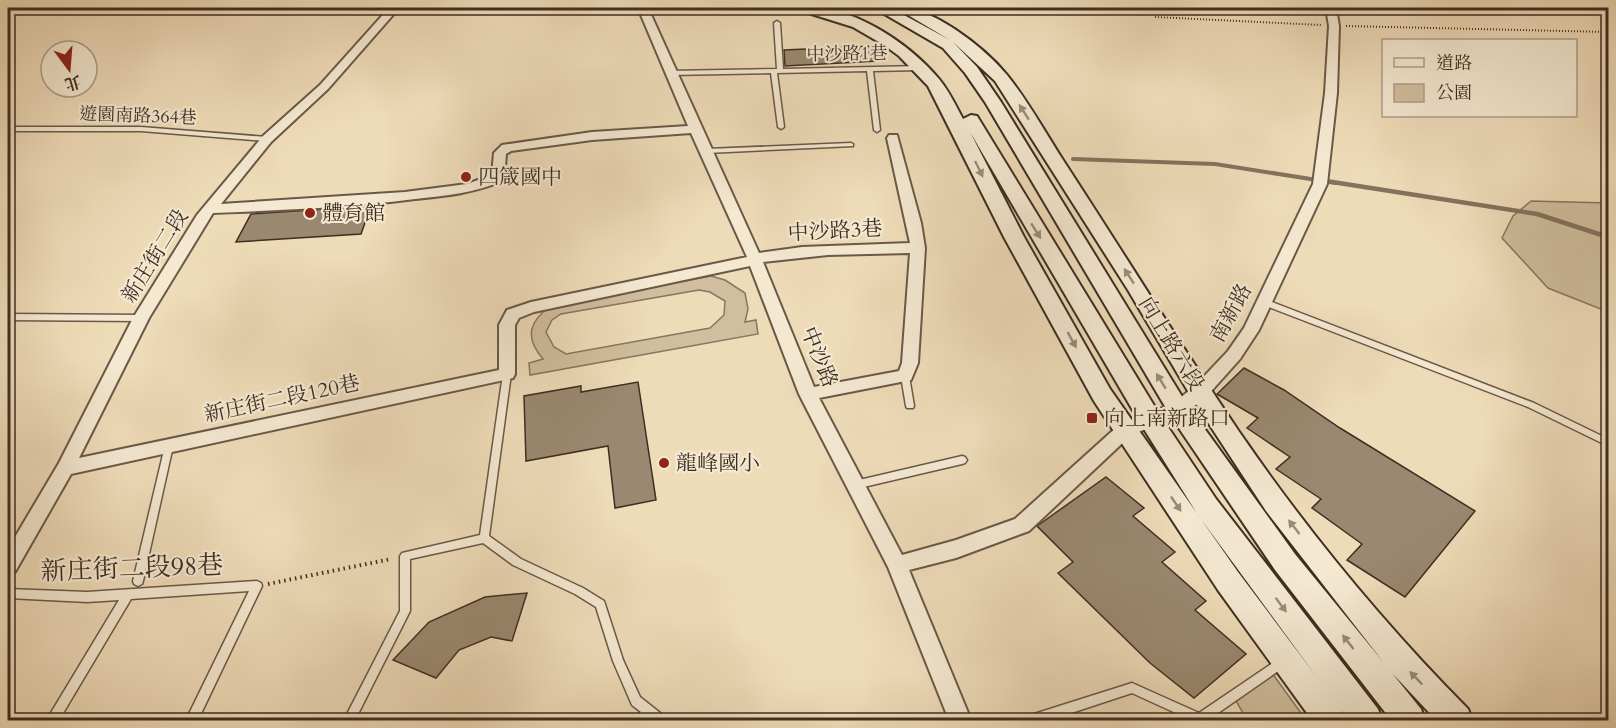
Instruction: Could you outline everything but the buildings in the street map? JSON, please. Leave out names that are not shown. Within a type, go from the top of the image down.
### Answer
[{"type":"main road","points":[[807,8],[858,24],[896,48],[920,68],[947,104],[1014,237],[1102,395],[1228,581],[1330,720]]},
{"type":"main road","points":[[837,8],[867,19],[919,49],[937,63],[949,77],[1017,200],[1150,419],[1207,507],[1368,720]]},
{"type":"main road","name":"向上路六段","points":[[881,8],[948,45],[971,70],[993,102],[1178,409],[1285,562],[1410,720]]},
{"type":"main road","name":"向上路六段","points":[[903,8],[961,40],[1001,78],[1137,288],[1200,392],[1275,503],[1400,661],[1456,720]]},
{"type":"street","name":"新庄街二段","points":[[8,566],[65,468],[141,318],[175,259],[210,209],[267,139],[324,87],[394,8]]},
{"type":"street","name":"中沙路","points":[[643,8],[670,73],[754,257],[808,394],[897,565],[960,720]]},
{"type":"street","name":"南新路","points":[[897,565],[956,549],[1022,525],[1125,430],[1178,409],[1200,392],[1234,356],[1251,330],[1320,179],[1331,93],[1334,26],[1331,8]]},
{"type":"street","points":[[210,209],[399,198],[466,188],[490,183],[499,177],[500,153],[507,148],[592,136],[697,129]]},
{"type":"street","points":[[808,394],[905,376],[910,363],[918,248],[893,138]]},
{"type":"street","name":"中沙路3巷","points":[[507,374],[507,325],[513,314],[531,307],[744,263],[754,257],[918,248]]},
{"type":"street","name":"新庄街二段120巷","points":[[65,468],[507,374]]},
{"type":"lane","points":[[777,22],[777,71],[781,127]]},
{"type":"lane","name":"中沙路1巷","points":[[670,73],[920,68]]},
{"type":"lane","points":[[870,69],[877,130]]},
{"type":"lane","name":"遊園南路364巷","points":[[8,129],[141,129],[267,139]]},
{"type":"lane","points":[[707,151],[851,145]]},
{"type":"lane","points":[[1264,302],[1531,405],[1608,443]]},
{"type":"lane","points":[[8,317],[141,318]]},
{"type":"lane","points":[[484,538],[507,374]]},
{"type":"lane","points":[[905,376],[910,406]]},
{"type":"lane","points":[[138,581],[169,446]]},
{"type":"lane","points":[[855,485],[962,460]]},
{"type":"lane","points":[[349,720],[405,611],[405,556],[484,538],[517,562],[579,591],[600,604],[618,661],[636,701],[660,720]]},
{"type":"lane","points":[[192,720],[257,586]]},
{"type":"lane","name":"新庄街二段98巷","points":[[8,593],[87,597],[257,586]]},
{"type":"lane","points":[[53,720],[128,594]]},
{"type":"lane","points":[[1034,720],[1132,688],[1201,720],[1286,660]]},
{"type":"lane","points":[[639,720],[650,712]]},
{"type":"path","points":[[1155,17],[1334,26],[1608,32]]},
{"type":"path","points":[[257,586],[405,556]]},
{"type":"green space","points":[[1531,201],[1608,203],[1608,312],[1548,288],[1502,238],[1513,216]]},
{"type":"green space","points":[[711,276],[725,280],[745,293],[748,309],[745,322],[756,320],[758,334],[530,375],[529,363],[543,359],[533,344],[531,336],[534,323],[552,305]],"holes":[[[699,290],[710,292],[725,301],[724,315],[710,328],[566,354],[554,347],[546,332],[552,320],[561,314]]]},
{"type":"green space","points":[[1272,673],[1306,720],[1247,720],[1236,701]]},
{"type":"waterway","points":[[1073,159],[1215,164],[1336,183]]},
{"type":"waterway","points":[[1326,181],[1537,214],[1608,237]]},
{"type":"place","name":"四箴國中","points":[[466,177]]},
{"type":"place","name":"體育館","points":[[310,213]]},
{"type":"place","name":"向上南新路口","points":[[1092,418]]},
{"type":"place","name":"龍峰國小","points":[[664,463]]}]
